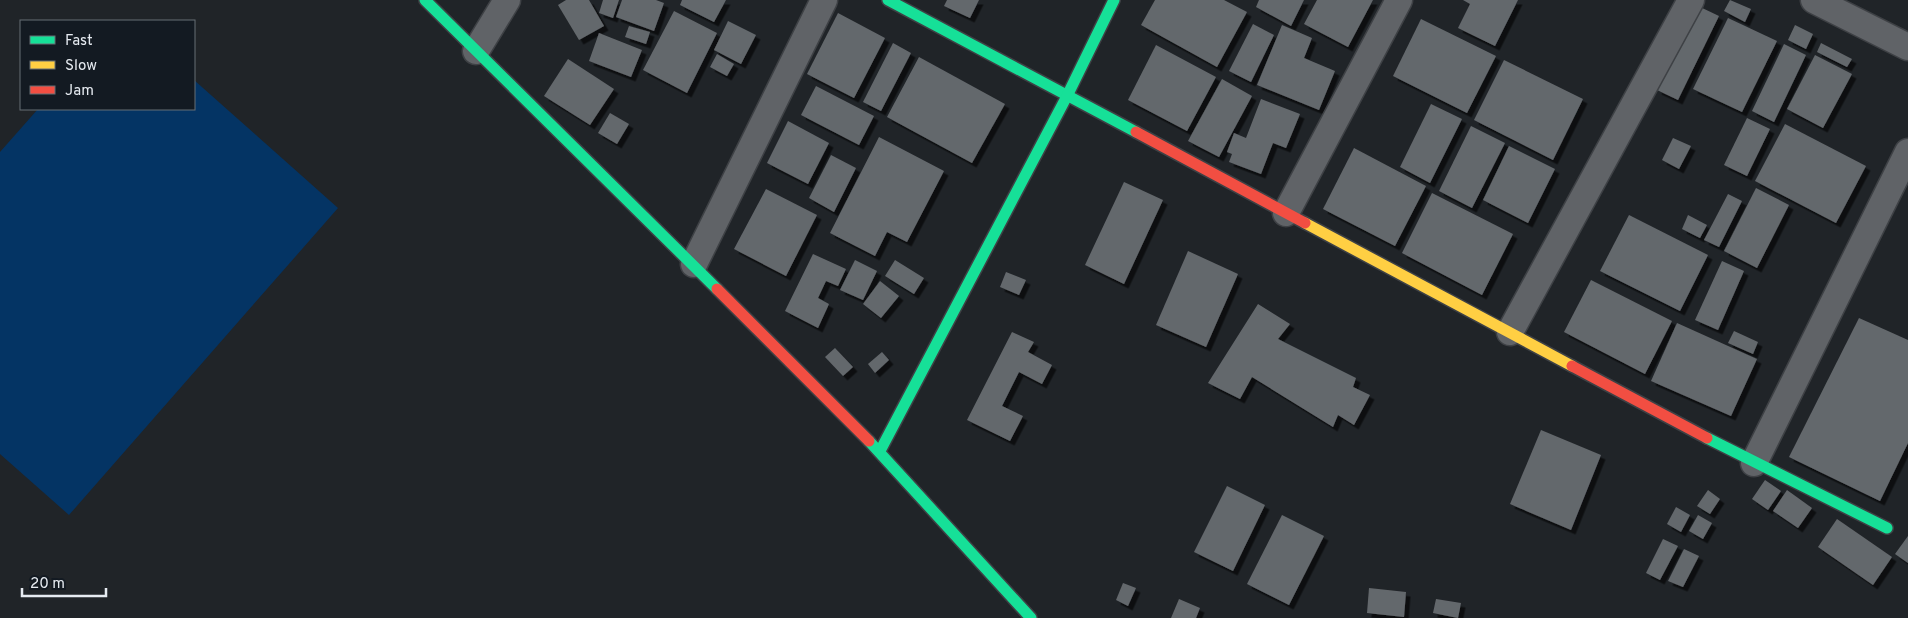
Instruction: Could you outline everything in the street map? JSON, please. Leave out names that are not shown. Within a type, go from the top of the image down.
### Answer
[{"type":"street","points":[[425,0],[694,264],[880,451],[1032,618]]},
{"type":"street","points":[[476,51],[507,0]]},
{"type":"street","points":[[694,264],[824,0]]},
{"type":"street","points":[[888,0],[1754,463],[1887,528]]},
{"type":"street","points":[[880,451],[1068,96],[1114,0]]},
{"type":"street","points":[[1286,213],[1399,0]]},
{"type":"street","points":[[1510,332],[1691,0]]},
{"type":"street","points":[[1814,0],[1908,47]]},
{"type":"street","points":[[1754,463],[1908,152]]},
{"type":"shaded area","points":[[195,81],[338,208],[69,515],[0,454],[0,152],[37,110],[195,110]]},
{"type":"building","points":[[566,0],[589,0],[604,26],[579,40],[558,5]]},
{"type":"building","points":[[603,0],[619,0],[613,18],[599,13]]},
{"type":"building","points":[[622,0],[656,0],[664,3],[654,31],[616,17]]},
{"type":"building","points":[[682,0],[726,0],[714,22],[680,5]]},
{"type":"building","points":[[947,0],[979,0],[970,18],[944,6]]},
{"type":"building","points":[[1155,0],[1224,0],[1247,12],[1217,67],[1141,25]]},
{"type":"building","points":[[1259,0],[1304,0],[1291,26],[1256,7]]},
{"type":"building","points":[[1317,0],[1373,0],[1348,47],[1304,24]]},
{"type":"building","points":[[1463,0],[1518,0],[1495,46],[1458,28],[1470,4]]},
{"type":"building","points":[[1730,0],[1751,9],[1745,22],[1724,11]]},
{"type":"building","points":[[1698,6],[1719,16],[1678,100],[1657,90]]},
{"type":"building","points":[[674,11],[717,33],[687,93],[643,70]]},
{"type":"building","points":[[838,13],[885,38],[854,98],[807,74]]},
{"type":"building","points":[[1728,18],[1777,41],[1742,112],[1693,89]]},
{"type":"building","points":[[1421,19],[1496,56],[1467,113],[1393,76]]},
{"type":"building","points":[[728,21],[756,35],[741,64],[714,50]]},
{"type":"building","points":[[1253,24],[1274,35],[1251,82],[1229,71]]},
{"type":"building","points":[[1282,25],[1312,38],[1304,58],[1335,71],[1319,110],[1257,85]]},
{"type":"building","points":[[1795,25],[1813,34],[1806,49],[1788,40]]},
{"type":"building","points":[[629,26],[650,32],[646,44],[625,37]]},
{"type":"building","points":[[599,33],[642,50],[631,77],[589,61]]},
{"type":"building","points":[[893,43],[911,53],[881,111],[863,102]]},
{"type":"building","points":[[1821,43],[1852,59],[1847,67],[1817,52]]},
{"type":"building","points":[[1784,44],[1806,55],[1774,122],[1752,111]]},
{"type":"building","points":[[1156,45],[1216,77],[1187,131],[1128,100]]},
{"type":"building","points":[[717,54],[734,64],[727,76],[710,67]]},
{"type":"building","points":[[1815,55],[1852,74],[1823,128],[1787,109]]},
{"type":"building","points":[[919,57],[1005,104],[972,163],[887,117]]},
{"type":"building","points":[[568,59],[614,89],[590,125],[544,96]]},
{"type":"building","points":[[1504,60],[1583,99],[1553,160],[1474,120]]},
{"type":"building","points":[[1222,79],[1252,96],[1219,157],[1188,141]]},
{"type":"building","points":[[816,86],[874,116],[859,145],[801,115]]},
{"type":"building","points":[[1261,99],[1300,114],[1286,148],[1273,143],[1261,174],[1229,162],[1232,154],[1227,152],[1234,133],[1246,138]]},
{"type":"building","points":[[1431,104],[1462,119],[1430,183],[1400,167]]},
{"type":"building","points":[[610,113],[629,124],[617,144],[598,133]]},
{"type":"building","points":[[1747,118],[1770,129],[1747,176],[1724,165]]},
{"type":"building","points":[[788,121],[829,143],[808,184],[767,163]]},
{"type":"building","points":[[1785,124],[1866,166],[1836,223],[1755,181]]},
{"type":"building","points":[[1471,126],[1505,143],[1472,208],[1439,191]]},
{"type":"building","points":[[879,137],[944,171],[907,242],[887,232],[875,256],[830,233]]},
{"type":"building","points":[[1673,138],[1691,146],[1679,169],[1662,160]]},
{"type":"building","points":[[1509,146],[1555,169],[1528,223],[1483,200]]},
{"type":"building","points":[[1354,148],[1426,186],[1395,246],[1323,209]]},
{"type":"building","points":[[831,155],[856,168],[834,212],[809,198]]},
{"type":"building","points":[[1124,182],[1163,200],[1124,284],[1085,265]]},
{"type":"building","points":[[1756,188],[1789,205],[1757,268],[1724,251]]},
{"type":"building","points":[[766,189],[817,215],[786,276],[734,249]]},
{"type":"building","points":[[1432,193],[1513,234],[1482,295],[1402,253]]},
{"type":"building","points":[[1728,194],[1742,201],[1719,247],[1704,240]]},
{"type":"building","points":[[1629,215],[1708,255],[1680,311],[1600,271]]},
{"type":"building","points":[[1688,215],[1707,225],[1700,238],[1682,229]]},
{"type":"building","points":[[1188,251],[1238,274],[1206,347],[1156,325]]},
{"type":"building","points":[[813,254],[846,269],[838,286],[826,281],[818,298],[829,304],[818,328],[785,311]]},
{"type":"building","points":[[855,260],[877,271],[863,300],[840,290]]},
{"type":"building","points":[[895,260],[924,278],[914,294],[885,276]]},
{"type":"building","points":[[1722,261],[1744,271],[1718,330],[1695,320]]},
{"type":"building","points":[[1006,272],[1026,280],[1019,295],[1000,287]]},
{"type":"building","points":[[1591,280],[1672,321],[1645,374],[1564,332]]},
{"type":"building","points":[[880,281],[899,296],[881,318],[863,304]]},
{"type":"building","points":[[1258,304],[1290,324],[1278,339],[1356,378],[1353,387],[1370,395],[1354,425],[1338,415],[1333,427],[1252,377],[1240,399],[1208,383]]},
{"type":"building","points":[[1859,318],[1908,340],[1908,443],[1880,501],[1789,457]]},
{"type":"building","points":[[1677,323],[1757,359],[1731,416],[1651,381]]},
{"type":"building","points":[[1734,331],[1758,342],[1753,354],[1728,343]]},
{"type":"building","points":[[1012,332],[1034,342],[1028,352],[1052,365],[1042,384],[1019,372],[1002,406],[1023,416],[1010,441],[967,420]]},
{"type":"building","points":[[835,348],[853,367],[843,376],[825,357]]},
{"type":"building","points":[[882,352],[889,360],[875,373],[868,364]]},
{"type":"building","points":[[1541,430],[1601,455],[1571,530],[1510,504]]},
{"type":"building","points":[[1765,480],[1781,491],[1768,510],[1752,499]]},
{"type":"building","points":[[1227,486],[1265,505],[1233,571],[1194,552]]},
{"type":"building","points":[[1708,490],[1720,499],[1710,514],[1697,506]]},
{"type":"building","points":[[1787,490],[1812,508],[1798,528],[1773,511]]},
{"type":"building","points":[[1676,507],[1690,515],[1681,532],[1667,524]]},
{"type":"building","points":[[1282,515],[1324,536],[1289,605],[1247,584]]},
{"type":"building","points":[[1698,515],[1712,523],[1703,539],[1689,531]]},
{"type":"building","points":[[1837,519],[1892,557],[1873,585],[1818,547]]},
{"type":"building","points":[[1908,536],[1908,563],[1895,554]]},
{"type":"building","points":[[1663,539],[1678,546],[1660,580],[1646,573]]},
{"type":"building","points":[[1684,549],[1699,556],[1683,587],[1668,581]]},
{"type":"building","points":[[1123,583],[1136,588],[1128,606],[1116,600]]},
{"type":"building","points":[[1369,588],[1406,592],[1404,617],[1367,613]]},
{"type":"building","points":[[1179,599],[1200,608],[1196,618],[1171,618]]},
{"type":"building","points":[[1436,599],[1461,603],[1458,618],[1433,613]]},
{"type":"traffic: fast","points":[[425,0],[717,289]]},
{"type":"traffic: fast","points":[[888,0],[1136,132]]},
{"type":"traffic: fast","points":[[880,451],[1067,96],[1114,0]]},
{"type":"traffic: fast","points":[[1707,438],[1887,528]]},
{"type":"traffic: fast","points":[[869,441],[1031,618]]},
{"type":"traffic: slow","points":[[1305,223],[1572,366]]},
{"type":"traffic: jam","points":[[1136,132],[1305,223]]},
{"type":"traffic: jam","points":[[717,289],[869,441]]},
{"type":"traffic: jam","points":[[1572,366],[1707,438]]}]
